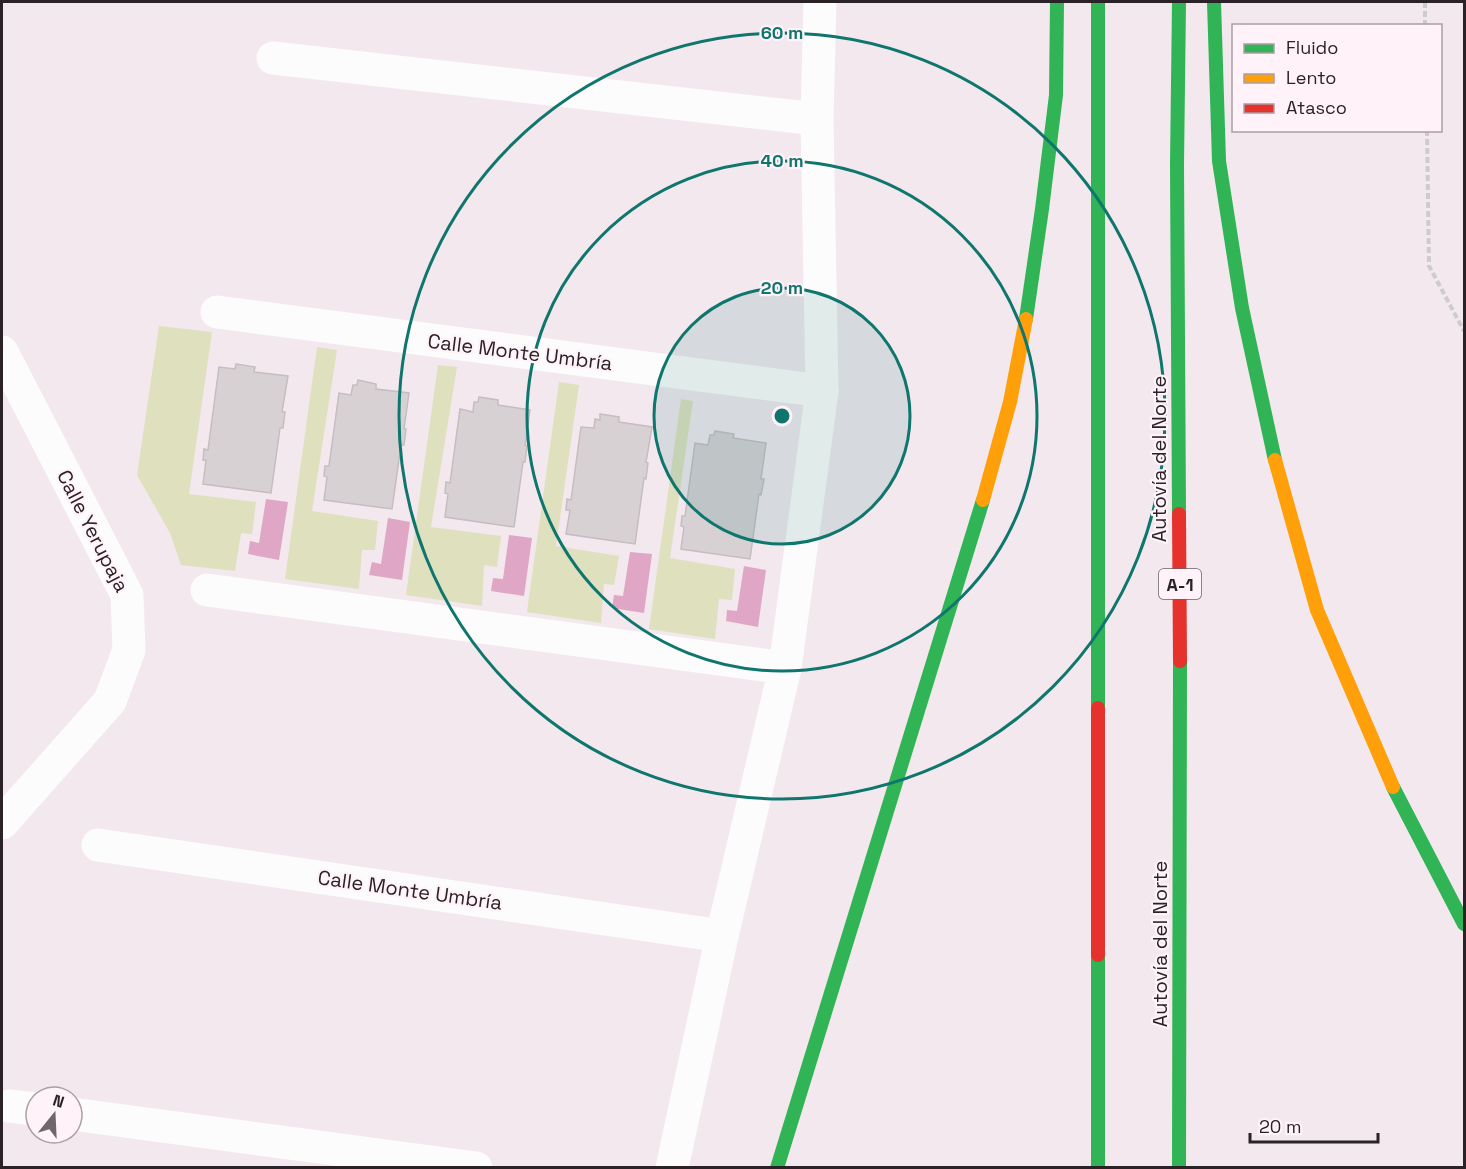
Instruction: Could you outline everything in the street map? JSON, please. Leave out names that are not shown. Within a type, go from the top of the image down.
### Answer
[{"type":"highway","points":[[777,1167],[977,524],[1010,402],[1025,324],[1044,198],[1056,95],[1057,2]]},
{"type":"highway","points":[[1098,2],[1098,1167]]},
{"type":"highway","name":"Autovía del Norte","points":[[1179,2],[1177,177],[1180,607],[1179,1167]]},
{"type":"highway","points":[[1214,2],[1219,161],[1242,308],[1276,465],[1317,610],[1387,774],[1464,924]]},
{"type":"street","points":[[672,1167],[722,936],[785,668],[822,391],[817,119],[820,2]]},
{"type":"street","points":[[273,58],[817,119]]},
{"type":"street","name":"Calle Monte Umbría","points":[[217,312],[822,391]]},
{"type":"street","name":"Calle Yerupaja","points":[[2,352],[127,595],[129,650],[110,701],[2,823]]},
{"type":"street","points":[[207,590],[785,668]]},
{"type":"street","name":"Calle Monte Umbría","points":[[98,845],[722,936]]},
{"type":"street","points":[[84,1116],[476,1167]]},
{"type":"path","points":[[1425,2],[1425,24]]},
{"type":"path","points":[[1427,132],[1429,266],[1464,331]]},
{"type":"green space","points":[[159,326],[212,332],[189,494],[256,502],[252,534],[241,533],[235,571],[181,565],[170,533],[137,475]]},
{"type":"green space","points":[[317,347],[337,350],[312,511],[378,521],[375,550],[362,550],[359,589],[285,579]]},
{"type":"green space","points":[[438,365],[457,367],[431,527],[501,536],[497,567],[484,565],[482,606],[406,595]]},
{"type":"green space","points":[[559,382],[579,385],[556,546],[619,556],[614,585],[604,584],[601,623],[527,612]]},
{"type":"green space","points":[[681,399],[693,401],[670,558],[735,569],[732,600],[719,599],[715,639],[649,629]]},
{"type":"shaded area","points":[[266,499],[288,502],[279,560],[248,554],[250,541],[259,543]]},
{"type":"shaded area","points":[[388,518],[410,522],[402,580],[369,575],[372,562],[381,564]]},
{"type":"shaded area","points":[[509,535],[532,538],[524,596],[491,591],[493,578],[503,579]]},
{"type":"shaded area","points":[[630,552],[652,554],[644,613],[612,608],[614,595],[623,596]]},
{"type":"shaded area","points":[[744,566],[766,570],[758,627],[726,621],[727,610],[737,611]]},
{"type":"building","points":[[236,364],[255,367],[254,372],[288,376],[282,412],[285,412],[283,428],[280,428],[271,493],[203,484],[206,460],[203,460],[204,449],[208,450],[219,367],[235,369]]},
{"type":"building","points":[[358,380],[376,384],[376,389],[409,393],[404,445],[401,445],[392,509],[324,500],[327,477],[324,476],[325,466],[329,466],[339,393],[351,395],[353,385],[357,385]]},
{"type":"building","points":[[479,397],[498,400],[498,405],[530,410],[525,462],[523,462],[514,527],[445,517],[448,494],[445,493],[446,482],[450,483],[460,409],[473,412],[474,402],[478,402]]},
{"type":"building","points":[[600,414],[619,417],[619,422],[652,427],[635,544],[566,534],[570,510],[566,510],[567,499],[571,500],[581,427],[594,428],[595,419],[600,420]]},
{"type":"building","points":[[715,431],[734,434],[733,438],[766,443],[761,479],[764,479],[761,495],[759,494],[750,559],[681,549],[684,527],[681,526],[682,516],[685,516],[695,443],[708,445],[710,435],[714,435]]},
{"type":"traffic: fast","points":[[1026,319],[1056,95],[1057,2]]},
{"type":"traffic: fast","points":[[1098,2],[1098,708]]},
{"type":"traffic: fast","points":[[1179,2],[1177,165],[1179,514]]},
{"type":"traffic: fast","points":[[1214,2],[1219,161],[1242,308],[1275,460]]},
{"type":"traffic: fast","points":[[777,1168],[983,500]]},
{"type":"traffic: fast","points":[[1179,1168],[1180,661]]},
{"type":"traffic: fast","points":[[1393,787],[1464,924]]},
{"type":"traffic: fast","points":[[1098,955],[1098,1168]]},
{"type":"traffic: slow","points":[[983,500],[1010,402],[1026,319]]},
{"type":"traffic: slow","points":[[1275,460],[1317,610],[1393,787]]},
{"type":"traffic: jam","points":[[1179,514],[1180,661]]},
{"type":"traffic: jam","points":[[1098,708],[1098,955]]}]
